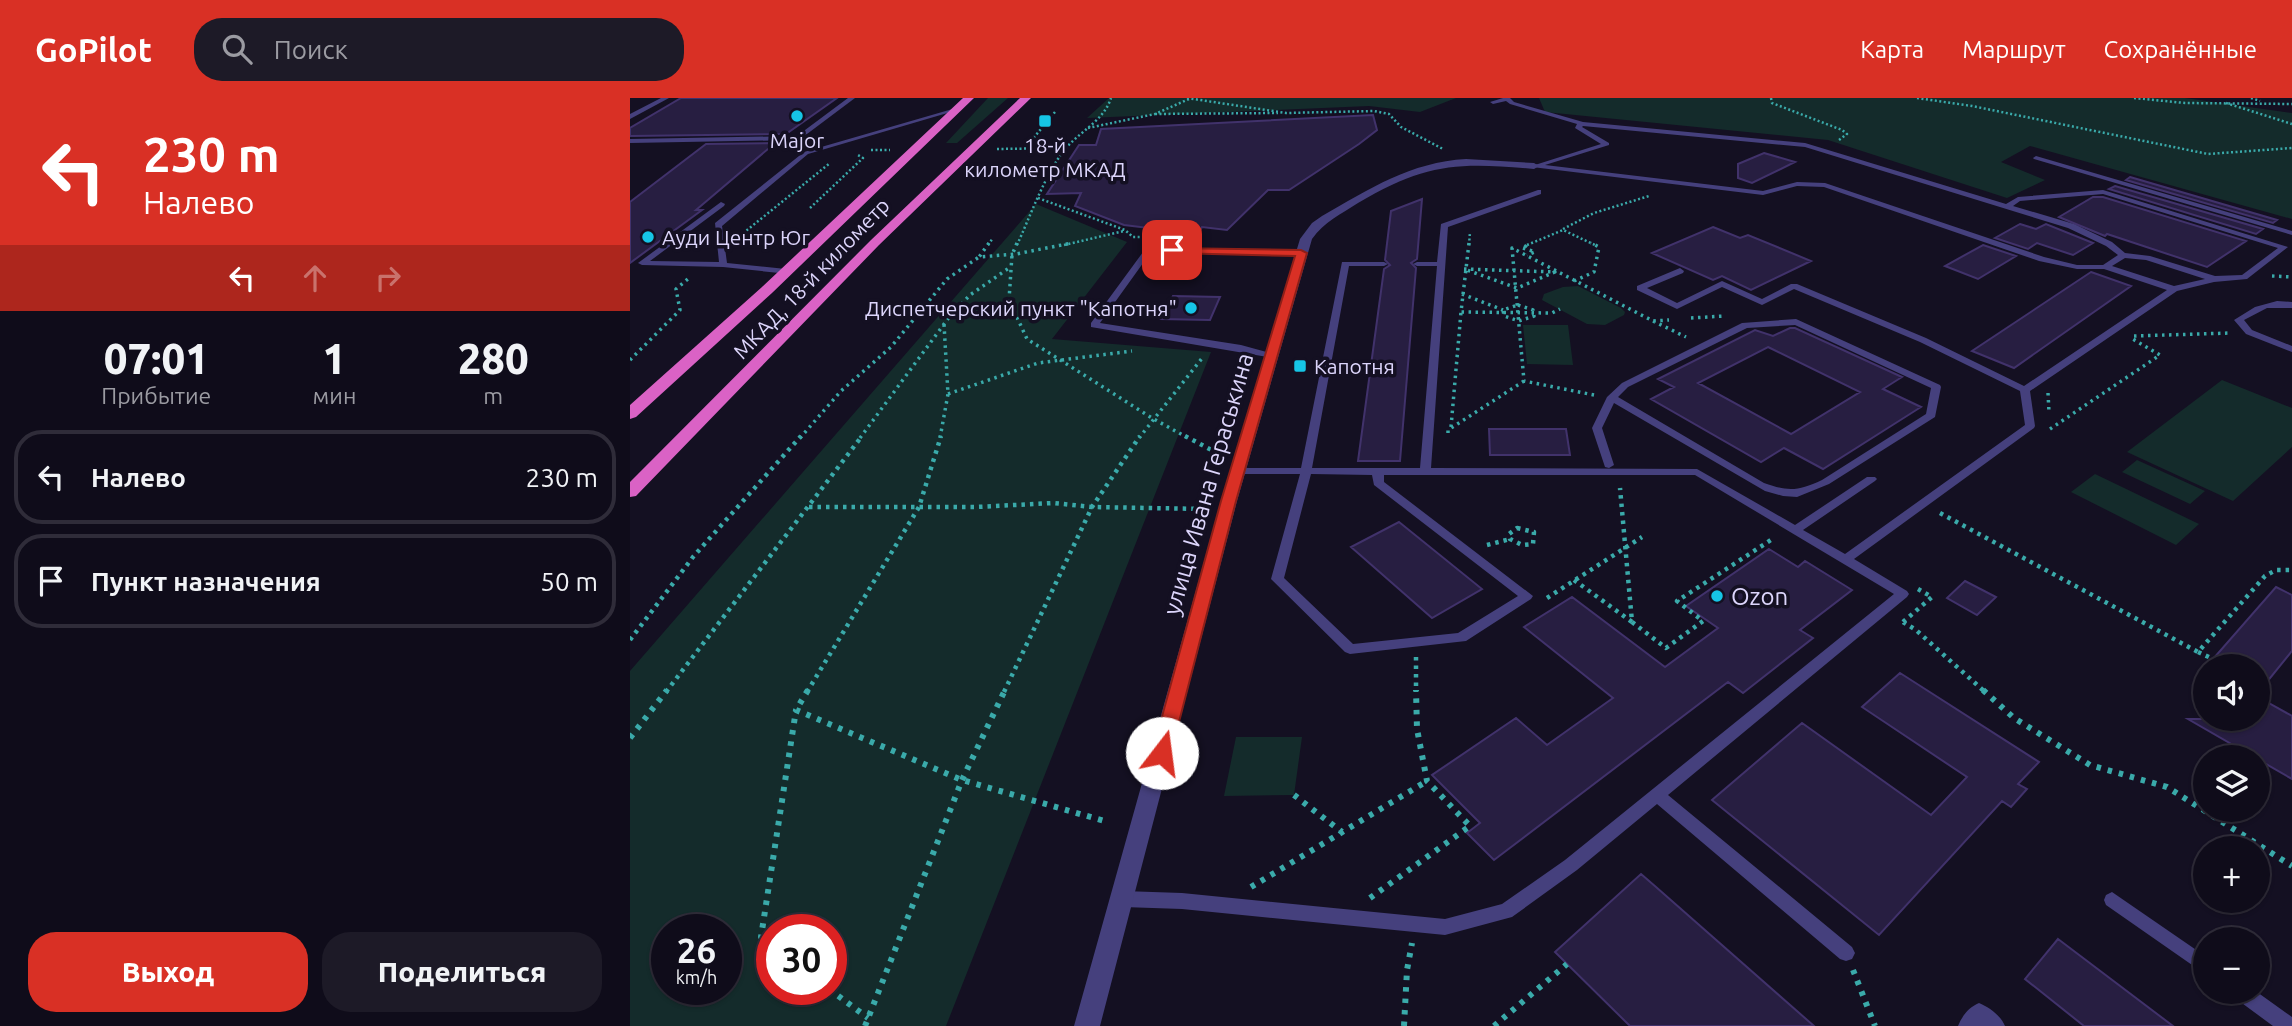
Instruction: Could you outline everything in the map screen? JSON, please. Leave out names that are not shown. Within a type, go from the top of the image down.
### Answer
[{"type":"highway","name":"МКАД, 18-й километр","points":[[630,414],[786,272],[969,98]]},
{"type":"highway","name":"МКАД, 18-й километр","points":[[630,492],[834,287],[922,194],[1026,98]]},
{"type":"street","name":"улица Ивана Гераськина","points":[[1087,1026],[1123,899],[1230,463],[1271,363],[1301,253],[1310,232],[1326,218],[1412,172],[1449,163],[1534,166]]},
{"type":"lane","points":[[630,117],[666,98]]},
{"type":"lane","points":[[630,141],[799,138],[852,98]]},
{"type":"lane","points":[[1493,102],[1507,99],[1512,103],[1582,124],[1805,145],[2009,205],[2071,226],[2109,244],[2123,255],[2147,258],[2214,279]]},
{"type":"lane","points":[[723,265],[718,225],[806,153],[958,108]]},
{"type":"lane","points":[[1534,166],[1607,144],[1582,132],[1577,127],[1582,124]]},
{"type":"lane","points":[[2036,158],[2292,233]]},
{"type":"lane","points":[[1534,166],[1763,193],[1797,184],[1825,185],[2042,259],[2077,267],[2105,267],[2174,289]]},
{"type":"lane","points":[[1425,472],[1444,226],[1538,192]]},
{"type":"lane","points":[[2009,205],[2018,199],[2103,192],[2284,247],[2244,277],[2214,279],[2174,289],[2025,390]]},
{"type":"lane","points":[[721,204],[642,263],[723,265],[786,272]]},
{"type":"lane","points":[[1271,356],[1241,348],[1094,325],[1149,250],[1301,253]]},
{"type":"lane","points":[[2105,267],[2123,255]]},
{"type":"lane","points":[[1378,472],[1378,483],[1527,596],[1461,638],[1350,649],[1277,579],[1306,472],[1345,264],[1384,264]]},
{"type":"lane","points":[[1417,264],[1441,264]]},
{"type":"lane","points":[[1680,271],[1640,288],[1677,306],[1722,284],[1762,302],[1794,286],[1923,340],[2025,390]]},
{"type":"lane","points":[[2292,305],[2271,303],[2255,309],[2239,320],[2249,332],[2292,349]]},
{"type":"lane","points":[[1609,465],[1597,428],[1612,397],[1625,385],[1745,325],[1796,322],[1936,387],[1931,415],[1832,477],[1800,493],[1783,494],[1760,485],[1612,397]]},
{"type":"lane","points":[[1845,560],[2029,426],[2025,390]]},
{"type":"lane","points":[[1123,899],[1182,901],[1445,927],[1506,911],[1571,865],[1903,594],[1697,472],[1306,472],[1230,463]]},
{"type":"lane","points":[[1795,530],[1871,479]]},
{"type":"lane","points":[[1657,795],[1846,953]]},
{"type":"lane","points":[[2112,900],[2193,957]]},
{"type":"lane","points":[[2258,1004],[2289,1026]]},
{"type":"lane","points":[[1967,1026],[1979,1012],[1996,1026]]},
{"type":"path","points":[[1111,98],[1107,110],[1066,148],[1038,198],[1012,255],[1009,268],[1009,300],[1027,339],[1152,418],[1230,463]]},
{"type":"path","points":[[1770,98],[1772,103],[1847,134],[1820,149]]},
{"type":"path","points":[[1917,98],[1972,106],[2115,137],[2208,153],[2292,148]]},
{"type":"path","points":[[2134,98],[2185,103],[2269,103],[2292,106]]},
{"type":"path","points":[[2209,98],[2292,124]]},
{"type":"path","points":[[2250,98],[2269,103]]},
{"type":"path","points":[[1155,114],[1188,99],[1286,113]]},
{"type":"path","points":[[1087,129],[1155,114],[1374,111],[1389,114],[1401,127],[1447,150],[1449,163]]},
{"type":"path","points":[[1055,112],[1031,141],[1066,148]]},
{"type":"path","points":[[810,208],[863,158],[834,145]]},
{"type":"path","points":[[1517,250],[1529,242],[1562,230],[1583,216],[1611,205],[1652,195]]},
{"type":"path","points":[[1038,198],[1125,230],[1133,237]]},
{"type":"path","points":[[1451,428],[1464,269],[1469,233],[1476,223]]},
{"type":"path","points":[[979,257],[1012,255],[1125,230]]},
{"type":"path","points":[[1562,230],[1599,247],[1594,272],[1574,281]]},
{"type":"path","points":[[630,640],[693,557],[841,391],[891,347],[947,279],[979,257],[993,238]]},
{"type":"path","points":[[1525,247],[1543,255]]},
{"type":"path","points":[[1526,256],[1535,252]]},
{"type":"path","points":[[1514,257],[1524,381]]},
{"type":"path","points":[[630,738],[808,507],[944,324],[970,295],[1009,268]]},
{"type":"path","points":[[1464,269],[1516,271],[1555,272],[1517,288],[1464,269]]},
{"type":"path","points":[[1462,294],[1503,311],[1508,318],[1519,321],[1531,318],[1535,313]]},
{"type":"path","points":[[1503,311],[1518,305],[1530,307],[1535,313]]},
{"type":"path","points":[[1461,312],[1552,313],[1559,309]]},
{"type":"path","points":[[1653,321],[1703,345]]},
{"type":"path","points":[[765,914],[796,710],[919,507],[939,446],[948,394],[944,324]]},
{"type":"path","points":[[2050,429],[2160,355],[2127,336],[2249,332]]},
{"type":"path","points":[[948,394],[1038,363],[1132,351]]},
{"type":"path","points":[[865,1026],[962,780],[1091,507],[1152,418],[1174,395],[1203,356]]},
{"type":"path","points":[[1448,441],[1448,430],[1524,381],[1612,397]]},
{"type":"path","points":[[1619,480],[1632,622]]},
{"type":"path","points":[[808,507],[1053,503],[1091,507],[1205,509]]},
{"type":"path","points":[[1939,512],[2202,654]]},
{"type":"path","points":[[1479,547],[1510,539],[1522,545],[1533,544],[1534,532],[1517,528],[1509,534],[1510,539]]},
{"type":"path","points":[[1574,580],[1666,648],[1703,621],[1677,601],[1776,536],[1771,531]]},
{"type":"path","points":[[1547,598],[1642,537]]},
{"type":"path","points":[[2198,652],[2265,576],[2276,570],[2292,570]]},
{"type":"path","points":[[1883,609],[1916,630],[2014,718],[2090,765],[2167,787],[2292,866]]},
{"type":"path","points":[[1364,902],[1470,826],[1427,781],[1417,729],[1416,657]]},
{"type":"path","points":[[796,710],[962,780],[1108,822]]},
{"type":"path","points":[[1249,888],[1427,781]]},
{"type":"path","points":[[1294,795],[1342,832]]},
{"type":"path","points":[[1236,887],[1262,890]]},
{"type":"path","points":[[1404,1026],[1407,970],[1416,924]]},
{"type":"path","points":[[1846,953],[1875,1026]]},
{"type":"path","points":[[1494,1026],[1567,964]]},
{"type":"path","points":[[847,1002],[868,1018]]},
{"type":"green space","points":[[988,98],[1008,98],[957,143],[946,143]]},
{"type":"green space","points":[[1109,98],[1456,98],[1420,112],[1369,106],[1087,118]]},
{"type":"green space","points":[[1539,98],[2185,98],[2292,113],[2292,219],[2030,146],[2001,162],[2045,180],[2007,198],[1828,140],[1545,112]]},
{"type":"green space","points":[[1036,204],[1127,242],[1052,339],[1211,352],[946,1026],[630,1026],[630,671]]},
{"type":"green space","points":[[1578,286],[1621,308],[1625,312],[1624,315],[1605,325],[1587,324],[1542,300],[1544,294],[1563,287]]},
{"type":"green space","points":[[1523,325],[1568,325],[1573,365],[1527,364]]},
{"type":"green space","points":[[2222,380],[2292,408],[2292,447],[2233,501],[2127,452]]},
{"type":"green space","points":[[2137,460],[2205,491],[2190,504],[2122,472]]},
{"type":"green space","points":[[2095,474],[2199,524],[2176,545],[2071,492]]},
{"type":"green space","points":[[1236,737],[1302,737],[1294,795],[1224,796]]},
{"type":"building","points":[[681,98],[837,98],[786,134],[630,136],[630,128]]},
{"type":"building","points":[[1373,115],[1377,130],[1289,190],[1268,190],[1227,230],[1202,227],[1198,234],[1124,225],[1075,206],[1081,193],[1047,194],[1079,145],[1096,145],[1101,129]]},
{"type":"building","points":[[775,143],[696,210],[702,210],[630,263],[630,202],[706,144]]},
{"type":"building","points":[[1764,153],[1795,162],[1752,183],[1738,178],[1738,164]]},
{"type":"building","points":[[2130,177],[2277,220],[2273,223],[2126,180]]},
{"type":"building","points":[[2115,186],[2263,229],[2256,234],[2109,189]]},
{"type":"building","points":[[2093,197],[2103,197],[2246,241],[2207,267],[2107,234],[2105,236],[2059,217]]},
{"type":"building","points":[[1422,199],[1417,259],[1411,263],[1416,268],[1400,461],[1358,461],[1384,269],[1390,265],[1385,260],[1391,211]]},
{"type":"building","points":[[2020,224],[2036,229],[2046,224],[2093,243],[2073,255],[2037,243],[2028,249],[1995,238]]},
{"type":"building","points":[[1713,227],[1740,238],[1748,235],[1811,261],[1751,290],[1722,276],[1713,280],[1652,253]]},
{"type":"building","points":[[1983,245],[2016,256],[1978,279],[1945,266]]},
{"type":"building","points":[[2091,272],[2131,286],[2014,368],[1972,351]]},
{"type":"building","name":"Диспетчерский пункт \"Капотня\"","points":[[1173,296],[1220,297],[1210,320],[1161,319]]},
{"type":"building","points":[[1795,328],[1902,377],[1883,389],[1921,407],[1823,469],[1784,448],[1761,462],[1651,399],[1674,387],[1658,379],[1755,330],[1773,336]],"holes":[[[1768,347],[1860,392],[1791,434],[1698,383]]]},
{"type":"building","points":[[1489,429],[1566,429],[1570,455],[1490,455]]},
{"type":"building","points":[[1399,522],[1482,589],[1432,618],[1351,547]]},
{"type":"building","points":[[1769,549],[1798,567],[1805,561],[1852,590],[1800,630],[1813,638],[1743,693],[1728,682],[1494,860],[1467,833],[1480,823],[1432,775],[1516,718],[1547,745],[1613,698],[1524,627],[1572,597],[1665,667],[1718,628],[1686,606]]},
{"type":"building","points":[[1965,581],[1996,597],[1977,615],[1947,598]]},
{"type":"building","points":[[2276,587],[2292,595],[2292,651],[2270,678],[2270,654],[2217,654]]},
{"type":"building","points":[[1900,673],[2039,762],[2018,784],[2027,789],[2011,807],[2002,801],[1879,935],[1712,800],[1802,723],[1931,815],[1967,777],[1862,707]]},
{"type":"building","points":[[2270,704],[2292,716],[2292,779],[2270,766],[2270,745],[2233,745],[2209,731],[2270,731]]},
{"type":"building","points":[[1641,874],[1814,1026],[1630,1026],[1555,952]]},
{"type":"building","points":[[2058,939],[2173,1026],[2084,1026],[2025,979]]},
{"type":"place","name":"Major","points":[[797,116]]},
{"type":"place","name":"18-й километр МКАД","points":[[1045,121]]},
{"type":"place","name":"Ауди Центр Юг","points":[[648,237]]},
{"type":"place","name":"Диспетчерский пункт \"Капотня\"","points":[[1191,308]]},
{"type":"place","name":"Капотня","points":[[1300,366]]},
{"type":"place","name":"Ozon","points":[[1717,596]]},
{"type":"route","points":[[1162,753],[1229,501],[1301,253],[1172,250]]}]
